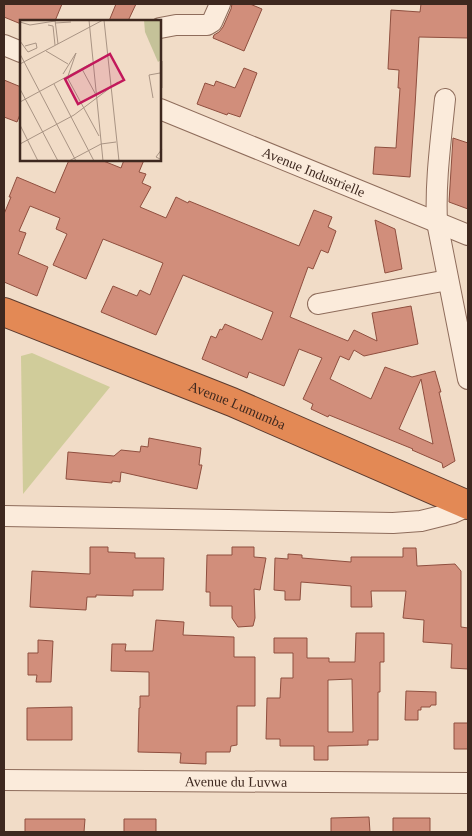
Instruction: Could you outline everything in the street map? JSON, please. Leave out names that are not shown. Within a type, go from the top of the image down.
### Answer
[{"type":"highway","name":"Avenue Lumumba","points":[[4,312],[232,402],[468,505]]},
{"type":"street","points":[[161,28],[176,25],[207,25],[212,22],[220,4]]},
{"type":"street","points":[[4,45],[20,52]]},
{"type":"street","points":[[445,99],[437,179],[437,222],[468,379]]},
{"type":"street","name":"Avenue Industrielle","points":[[161,109],[468,235]]},
{"type":"street","points":[[318,304],[448,280]]},
{"type":"street","points":[[4,516],[393,523],[422,521],[453,513],[468,505]]},
{"type":"street","name":"Avenue du Luvwa","points":[[4,780],[468,783]]},
{"type":"shaded area","points":[[32,353],[110,387],[23,494],[21,356]]},
{"type":"building","points":[[4,4],[62,4],[55,20],[20,20],[20,24],[4,17]]},
{"type":"building","points":[[116,4],[136,4],[128,20],[109,20]]},
{"type":"building","points":[[232,4],[250,4],[262,9],[244,51],[213,38],[223,27]]},
{"type":"building","points":[[421,4],[468,4],[468,38],[419,37],[410,177],[373,174],[375,147],[396,148],[400,88],[398,88],[399,70],[388,69],[391,10],[420,12]]},
{"type":"building","points":[[244,68],[257,73],[240,117],[228,113],[227,115],[197,104],[205,83],[214,86],[216,81],[235,88]]},
{"type":"building","points":[[4,80],[20,87],[20,114],[17,122],[4,117]]},
{"type":"building","points":[[453,138],[468,143],[468,209],[449,202]]},
{"type":"building","points":[[69,161],[104,161],[121,168],[124,161],[144,161],[139,172],[146,174],[142,183],[151,187],[140,207],[166,218],[176,197],[299,246],[314,210],[332,217],[328,227],[336,231],[328,253],[321,250],[313,269],[308,267],[290,317],[348,341],[354,330],[377,341],[372,313],[411,306],[418,344],[364,356],[354,350],[349,360],[340,356],[330,379],[371,399],[385,367],[412,377],[435,371],[455,461],[443,468],[442,463],[413,449],[311,409],[313,404],[303,399],[322,358],[299,349],[284,386],[249,372],[247,378],[202,359],[211,336],[216,338],[220,329],[222,330],[225,324],[262,340],[273,312],[183,275],[156,335],[101,312],[113,286],[137,296],[140,290],[150,295],[163,263],[103,239],[86,279],[53,265],[67,234],[56,229],[60,218],[30,206],[19,231],[26,233],[18,254],[48,267],[37,296],[4,282],[4,214],[17,177],[55,193]],"holes":[[[421,379],[433,444],[399,429]]]},
{"type":"building","points":[[375,220],[395,229],[402,269],[385,273]]},
{"type":"building","points":[[149,438],[201,448],[199,465],[202,465],[197,489],[121,472],[120,482],[66,479],[68,452],[114,456],[121,450],[140,452],[141,446],[148,447]]},
{"type":"building","points":[[90,547],[108,547],[108,552],[135,553],[135,558],[164,558],[163,590],[133,590],[133,596],[96,595],[96,597],[87,597],[86,610],[30,607],[32,571],[90,574]]},
{"type":"building","points":[[232,547],[254,547],[254,557],[266,558],[260,590],[254,589],[255,618],[253,626],[238,627],[232,618],[232,606],[210,606],[210,592],[206,592],[207,555],[232,555]]},
{"type":"building","points":[[403,548],[416,548],[417,566],[455,564],[461,571],[461,627],[468,628],[468,669],[451,668],[452,644],[423,642],[424,620],[403,618],[406,591],[371,591],[372,607],[351,607],[351,586],[301,582],[300,600],[285,600],[285,591],[274,590],[275,558],[288,559],[288,554],[302,555],[302,558],[351,562],[351,557],[403,557]]},
{"type":"building","points":[[156,620],[184,622],[183,635],[234,637],[234,657],[255,657],[255,706],[237,706],[237,745],[231,746],[230,752],[206,752],[206,764],[180,763],[181,753],[138,752],[140,696],[149,696],[149,672],[111,671],[112,644],[126,644],[125,651],[153,651]]},
{"type":"building","points":[[356,633],[384,633],[384,662],[380,662],[380,692],[378,692],[378,740],[368,740],[368,745],[328,746],[328,760],[314,760],[314,746],[280,746],[280,739],[266,739],[267,698],[280,698],[281,678],[293,678],[293,653],[274,653],[274,638],[307,638],[307,658],[329,658],[329,662],[355,662]],"holes":[[[352,679],[353,732],[328,732],[328,680]]]},
{"type":"building","points":[[38,640],[53,641],[51,682],[36,682],[37,675],[28,675],[28,653],[38,653]]},
{"type":"building","points":[[406,691],[436,692],[436,705],[421,707],[421,710],[418,710],[418,720],[405,720]]},
{"type":"building","points":[[72,707],[72,740],[27,740],[27,708]]},
{"type":"building","points":[[454,723],[468,723],[468,749],[454,749]]},
{"type":"building","points":[[369,817],[370,832],[331,832],[331,818]]},
{"type":"building","points":[[393,818],[430,818],[430,832],[393,832]]},
{"type":"building","points":[[25,819],[85,819],[84,832],[25,832]]},
{"type":"building","points":[[124,819],[156,819],[156,832],[124,832]]}]
